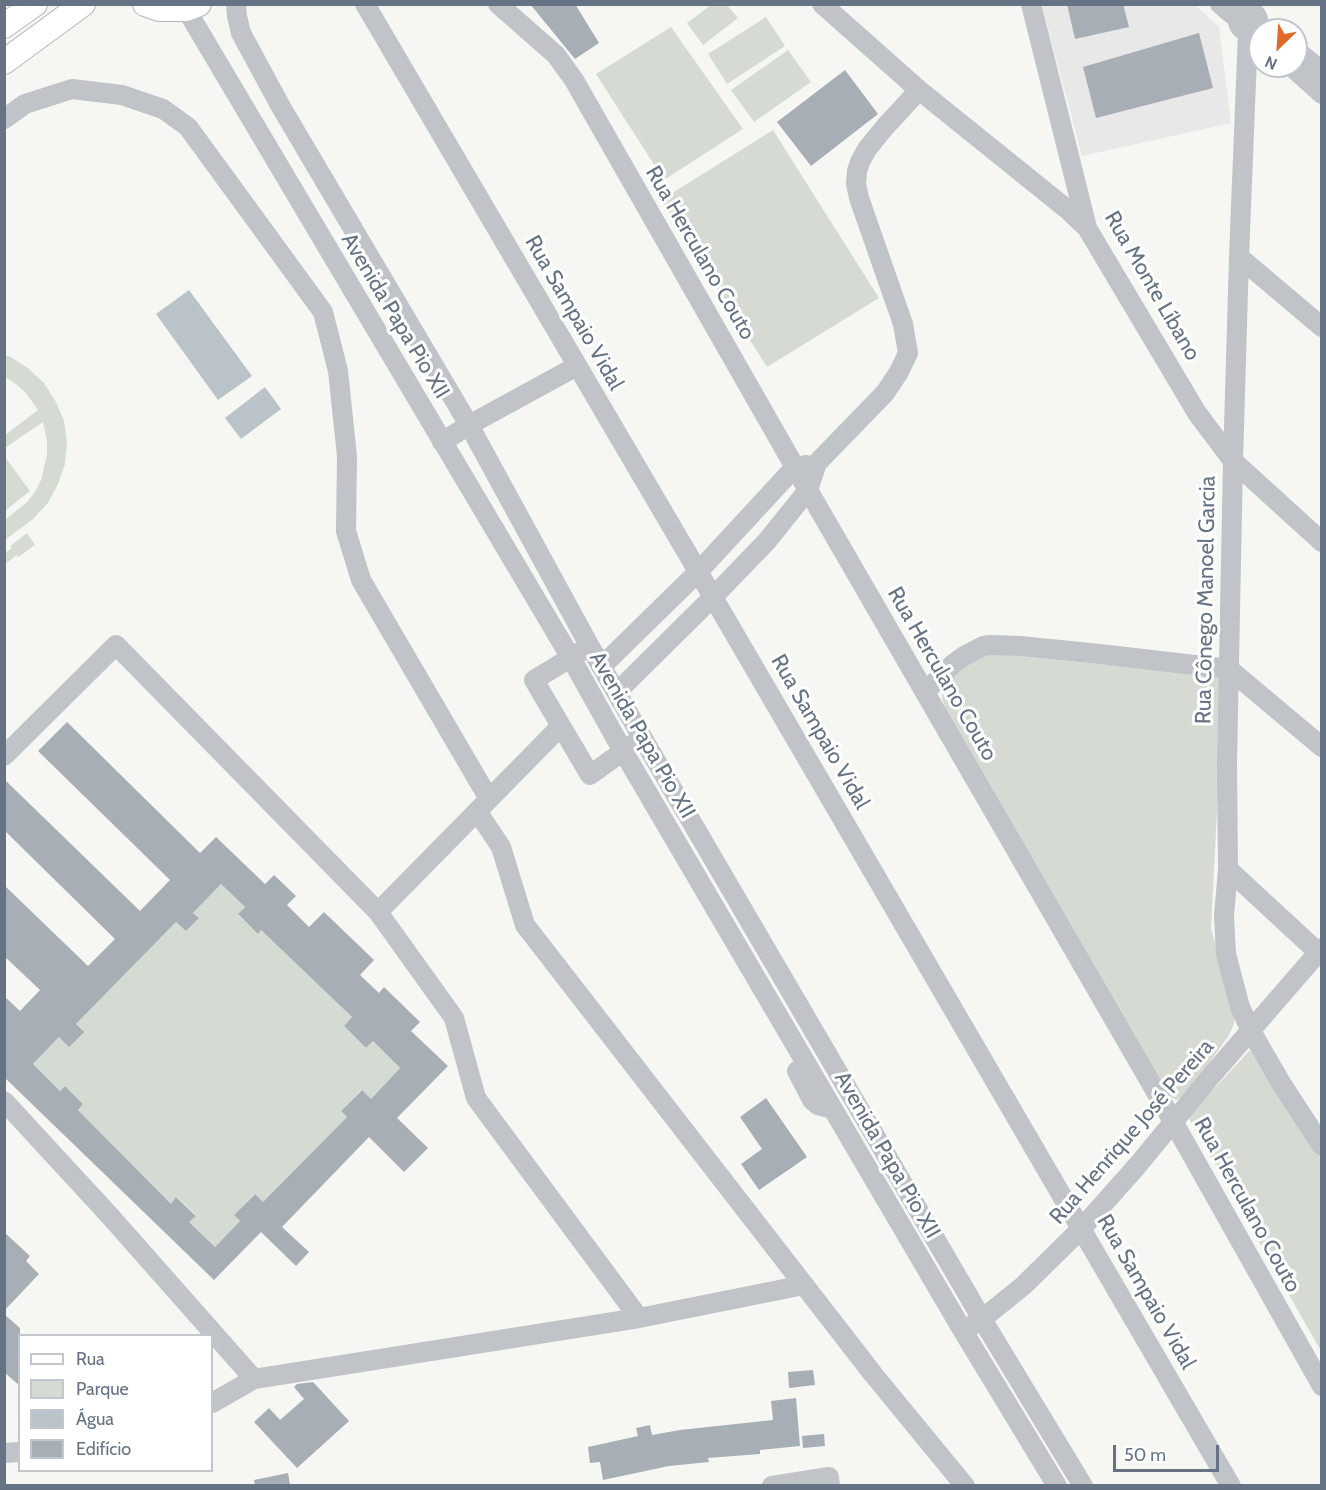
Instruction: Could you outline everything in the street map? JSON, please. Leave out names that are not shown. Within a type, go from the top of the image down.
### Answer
[{"type":"main road","points":[[4,26],[35,4]]},
{"type":"main road","points":[[5,60],[83,4]]},
{"type":"main road","points":[[145,4],[159,9],[193,7]]},
{"type":"street","name":"Avenida Papa Pio XII","points":[[236,4],[241,33],[280,107],[469,425],[642,737],[982,1319],[1083,1485]]},
{"type":"street","name":"Rua Sampaio Vidal","points":[[365,4],[1231,1485]]},
{"type":"street","name":"Rua Herculano Couto","points":[[498,4],[556,56],[574,80],[1174,1123],[1322,1386]]},
{"type":"street","points":[[822,4],[919,90],[1068,210],[1087,228]]},
{"type":"street","name":"Rua Monte Líbano","points":[[1031,4],[1087,228],[1197,413],[1233,461],[1322,542]]},
{"type":"street","points":[[1220,4],[1248,18]]},
{"type":"street","name":"Avenida Papa Pio XII","points":[[193,7],[442,442],[571,658],[623,751],[963,1331],[1057,1485]]},
{"type":"street","points":[[1308,60],[1322,71]]},
{"type":"street","name":"Rua Cônego Manoel Garcia","points":[[1249,78],[1239,257],[1233,461],[1226,806],[1228,869],[1224,916],[1226,954],[1240,1007],[1251,1031],[1322,1146]]},
{"type":"street","points":[[1304,78],[1322,94]]},
{"type":"street","points":[[4,119],[25,104],[72,88],[122,95],[163,109],[188,127],[323,312],[338,371],[347,456],[346,531],[360,580],[483,805],[501,847],[525,925],[873,1374],[965,1485]]},
{"type":"street","points":[[617,692],[767,541],[808,490],[817,463],[885,393],[899,372],[908,352],[903,324],[859,198],[856,171],[867,149],[919,90]]},
{"type":"street","points":[[1239,257],[1322,327]]},
{"type":"street","points":[[442,442],[577,366]]},
{"type":"street","points":[[602,666],[698,573],[795,467],[817,463]]},
{"type":"street","points":[[4,756],[116,645],[378,912],[454,1018],[476,1098],[639,1318]]},
{"type":"street","points":[[590,645],[534,680],[590,775],[642,737]]},
{"type":"street","points":[[925,692],[964,656],[990,645],[1089,652],[1228,669],[1322,747]]},
{"type":"street","points":[[378,912],[561,726]]},
{"type":"street","points":[[1228,869],[1320,952]]},
{"type":"street","points":[[736,943],[756,932]]},
{"type":"street","name":"Rua Henrique José Pereira","points":[[963,1331],[982,1319],[1023,1286],[1081,1229],[1320,952]]},
{"type":"street","points":[[4,1101],[110,1216],[254,1379]]},
{"type":"street","points":[[857,1150],[877,1139]]},
{"type":"street","points":[[213,1402],[254,1379],[639,1318],[804,1285]]},
{"type":"street","points":[[772,1485],[829,1477],[830,1485]]},
{"type":"shaded area","points":[[1042,5],[1195,5],[1219,27],[1231,123],[1082,156]]},
{"type":"green space","points":[[711,5],[727,5],[738,18],[703,45],[687,23]]},
{"type":"green space","points":[[766,17],[785,46],[727,84],[708,54]]},
{"type":"green space","points":[[671,27],[743,129],[664,180],[596,74]]},
{"type":"green space","points":[[788,50],[811,82],[754,122],[731,90]]},
{"type":"green space","points":[[773,130],[879,298],[767,367],[661,200]]},
{"type":"green space","points":[[5,355],[29,369],[44,383],[64,421],[67,443],[65,464],[48,503],[33,519],[5,540],[5,520],[27,502],[41,480],[47,454],[47,441],[43,422],[5,448],[5,435],[38,410],[26,393],[5,377]]},
{"type":"green space","points":[[5,457],[30,491],[5,511]]},
{"type":"green space","points":[[27,533],[35,545],[5,564],[5,553],[12,548],[10,546]]},
{"type":"green space","points":[[977,652],[1224,676],[1211,929],[1235,1009],[1234,1024],[1229,1035],[1188,1093],[1177,1100],[1165,1095],[950,719],[942,699],[944,683]]},
{"type":"green space","points":[[221,884],[245,907],[238,915],[258,933],[261,930],[352,1017],[344,1026],[366,1048],[373,1041],[400,1068],[371,1099],[361,1090],[341,1111],[347,1117],[263,1202],[254,1194],[234,1215],[240,1221],[215,1247],[189,1222],[196,1215],[177,1197],[171,1204],[78,1110],[83,1104],[65,1086],[60,1091],[33,1064],[59,1037],[76,1024],[176,922],[186,931],[199,918],[193,913]]},
{"type":"green space","points":[[1250,1050],[1321,1155],[1321,1351],[1188,1117]]},
{"type":"water","points":[[189,290],[252,376],[218,400],[156,314]]},
{"type":"water","points":[[265,387],[281,409],[241,439],[225,418]]},
{"type":"building","points":[[530,4],[575,4],[599,43],[575,59]]},
{"type":"building","points":[[1067,4],[1123,4],[1129,27],[1075,39]]},
{"type":"building","points":[[1199,33],[1213,88],[1096,118],[1083,67]]},
{"type":"building","points":[[845,70],[878,114],[811,166],[777,122]]},
{"type":"building","points":[[67,722],[200,853],[216,837],[265,884],[274,875],[296,896],[287,905],[309,927],[324,912],[374,960],[360,975],[379,993],[384,987],[420,1022],[411,1031],[448,1066],[397,1118],[428,1148],[404,1172],[369,1137],[282,1227],[309,1252],[296,1266],[261,1232],[214,1280],[4,1077],[4,996],[20,1011],[40,990],[4,956],[4,885],[88,966],[115,939],[4,830],[4,779],[140,911],[170,880],[38,751]],"holes":[[[221,884],[245,907],[238,914],[258,934],[261,930],[352,1017],[344,1026],[366,1048],[373,1041],[400,1068],[371,1099],[362,1090],[341,1111],[347,1117],[263,1202],[255,1194],[234,1215],[240,1221],[215,1247],[189,1222],[196,1216],[176,1197],[171,1204],[78,1110],[83,1104],[65,1086],[60,1091],[33,1064],[59,1037],[69,1047],[84,1032],[76,1024],[176,922],[186,931],[199,918],[193,913]]]},
{"type":"building","points":[[766,1098],[807,1157],[759,1190],[741,1164],[762,1149],[740,1117]]},
{"type":"building","points":[[4,1232],[30,1256],[26,1261],[39,1274],[4,1311]]},
{"type":"building","points":[[4,1314],[20,1328],[18,1384],[4,1372]]},
{"type":"building","points":[[813,1370],[815,1385],[789,1388],[788,1372]]},
{"type":"building","points":[[313,1382],[349,1421],[297,1468],[254,1422],[269,1408],[280,1420],[304,1399],[294,1387],[297,1384]]},
{"type":"building","points":[[796,1398],[800,1446],[760,1450],[760,1454],[708,1458],[709,1462],[669,1466],[603,1480],[600,1462],[590,1463],[588,1447],[638,1436],[636,1428],[650,1425],[652,1435],[773,1420],[771,1401]]},
{"type":"building","points":[[824,1434],[825,1446],[803,1448],[802,1436]]},
{"type":"building","points":[[288,1473],[290,1485],[255,1485],[254,1480]]}]
